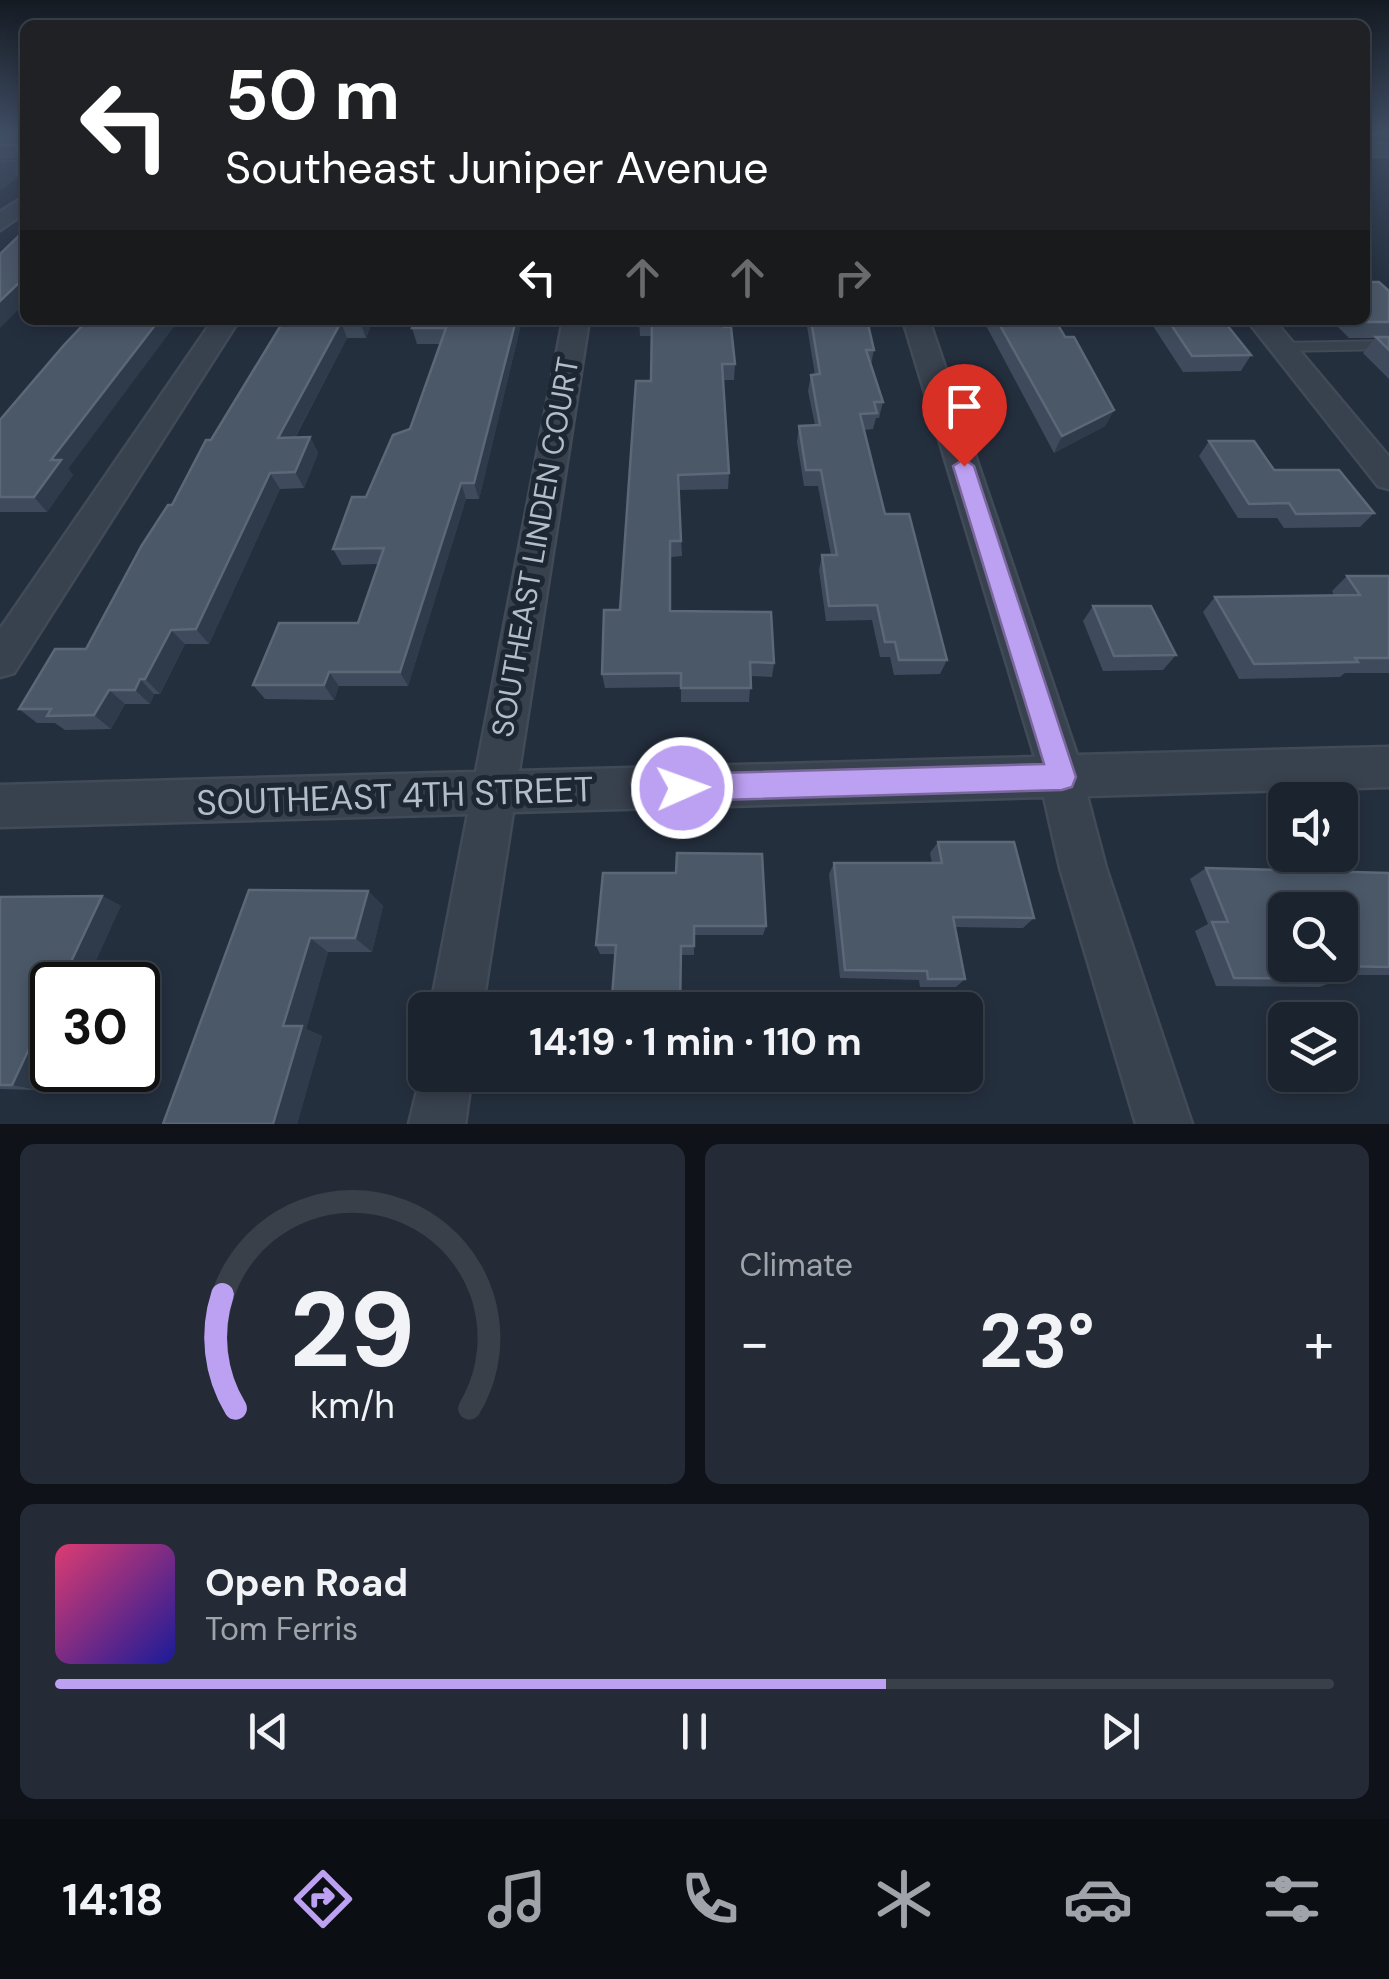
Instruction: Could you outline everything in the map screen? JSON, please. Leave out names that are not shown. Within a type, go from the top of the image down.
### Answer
[{"type":"street","points":[[0,223],[20,206]]},
{"type":"street","points":[[0,661],[223,325]]},
{"type":"street","name":"SOUTHEAST LINDEN COURT","points":[[459,992],[575,325]]},
{"type":"street","points":[[918,325],[1062,777],[1083,868],[1164,1124]]},
{"type":"street","points":[[1264,325],[1389,478]]},
{"type":"street","name":"SOUTHEAST 4TH STREET","points":[[0,806],[1389,767]]},
{"type":"street","points":[[436,1124],[442,1092]]},
{"type":"lane","points":[[1282,348],[1389,345]]},
{"type":"building","points":[[20,235],[20,282],[0,301],[0,254]]},
{"type":"building","points":[[1370,282],[1379,282],[1389,291],[1389,322],[1370,322]]},
{"type":"building","points":[[83,325],[155,325],[51,460],[61,460],[34,497],[0,497],[0,420]]},
{"type":"building","points":[[281,325],[339,325],[278,438],[310,437],[295,472],[270,473],[196,629],[171,630],[145,679],[140,679],[135,690],[109,690],[94,715],[47,716],[51,709],[19,709],[55,649],[86,649],[142,545],[168,505],[172,505],[206,440],[211,440]]},
{"type":"building","points":[[515,325],[474,483],[461,483],[400,672],[329,672],[324,685],[253,685],[279,623],[358,623],[384,548],[333,549],[352,497],[366,497],[393,435],[410,429],[446,328],[412,328]]},
{"type":"building","points":[[652,325],[731,327],[735,364],[722,364],[729,473],[678,475],[681,541],[670,541],[670,611],[771,612],[774,663],[750,662],[751,688],[681,688],[681,673],[602,674],[604,610],[620,610],[636,381],[651,381]]},
{"type":"building","points":[[812,325],[868,325],[874,350],[866,350],[883,402],[874,402],[877,413],[860,414],[885,514],[909,514],[947,660],[899,660],[895,642],[885,642],[877,605],[829,606],[822,555],[837,555],[821,470],[806,470],[799,426],[820,425],[811,375],[820,374]]},
{"type":"building","points":[[1000,325],[1058,325],[1065,337],[1074,337],[1114,410],[1062,436]]},
{"type":"building","points":[[1171,325],[1227,325],[1251,355],[1192,356]]},
{"type":"building","points":[[1376,337],[1389,337],[1389,350]]},
{"type":"building","points":[[1209,441],[1254,441],[1274,470],[1339,470],[1374,513],[1296,514],[1289,503],[1249,504]]},
{"type":"building","points":[[1347,576],[1389,576],[1389,658],[1254,664],[1215,597],[1360,595]]},
{"type":"building","points":[[1093,606],[1151,606],[1176,655],[1114,656]]},
{"type":"building","points":[[938,842],[1014,842],[1034,918],[953,917],[965,979],[928,979],[927,971],[845,970],[834,863],[942,863]]},
{"type":"building","points":[[677,853],[762,854],[766,926],[694,926],[694,946],[681,946],[680,992],[612,992],[616,945],[596,945],[603,873],[676,873]]},
{"type":"building","points":[[1206,868],[1389,873],[1389,967],[1358,966],[1358,892],[1268,892],[1268,978],[1234,978],[1212,922],[1228,922]]},
{"type":"building","points":[[249,890],[368,891],[355,938],[310,938],[283,1026],[302,1026],[273,1124],[163,1124]]},
{"type":"building","points":[[102,896],[71,962],[30,962],[30,1047],[12,1085],[0,1085],[0,897]]},
{"type":"route","points":[[682,788],[1062,777],[964,466]]}]
